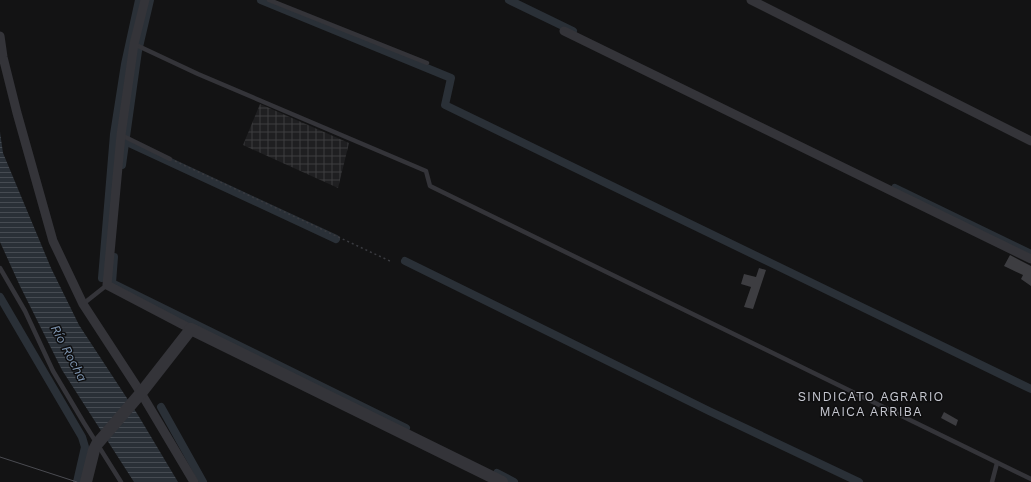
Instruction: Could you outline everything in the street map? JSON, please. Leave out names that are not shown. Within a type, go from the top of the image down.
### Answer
[{"type":"street","points":[[144,0],[134,44],[121,135],[107,285],[191,329],[502,482]]},
{"type":"street","points":[[750,0],[1031,142]]},
{"type":"street","points":[[564,30],[1031,260]]},
{"type":"street","points":[[0,36],[3,57],[17,113],[53,241],[83,304],[194,482]]},
{"type":"street","points":[[86,482],[94,450],[100,441],[140,395],[191,329]]},
{"type":"lane","points":[[269,0],[427,63]]},
{"type":"lane","points":[[134,44],[205,78],[426,171],[430,186],[1031,479]]},
{"type":"lane","points":[[121,135],[170,159]]},
{"type":"lane","points":[[0,268],[25,311],[53,371],[100,441],[121,482]]},
{"type":"lane","points":[[83,304],[107,285]]},
{"type":"lane","points":[[992,482],[997,463]]},
{"type":"path","points":[[170,159],[392,262]]},
{"type":"shaded area","points":[[260,104],[349,143],[338,188],[243,145]]},
{"type":"water","name":"Río Rocha","points":[[0,132],[3,153],[51,268],[79,325],[138,415],[178,482],[134,482],[62,370],[0,242]]},
{"type":"building","points":[[1010,255],[1031,266],[1031,286],[1021,279],[1023,275],[1004,266]]},
{"type":"building","points":[[759,268],[766,270],[753,309],[744,307],[751,287],[741,284],[744,274],[756,277]]},
{"type":"building","points":[[944,412],[958,420],[956,426],[941,418]]},
{"type":"waterway","points":[[102,278],[114,134],[125,64],[139,0]]},
{"type":"waterway","points":[[122,165],[138,51],[150,0]]},
{"type":"waterway","points":[[261,0],[451,78],[445,105],[1031,389]]},
{"type":"waterway","points":[[509,0],[573,31]]},
{"type":"waterway","points":[[125,141],[336,239]]},
{"type":"waterway","points":[[895,188],[1031,254]]},
{"type":"waterway","points":[[114,257],[112,283],[406,428]]},
{"type":"waterway","points":[[405,261],[709,411],[859,482]]},
{"type":"waterway","points":[[0,297],[82,437],[85,447],[77,482]]},
{"type":"waterway","points":[[161,407],[203,482]]},
{"type":"waterway","points":[[497,473],[514,482]]},
{"type":"tram line","points":[[0,457],[77,482]]},
{"type":"district","name":"SINDICATO AGRARIO MAICA ARRIBA","points":[[871,404]]}]
